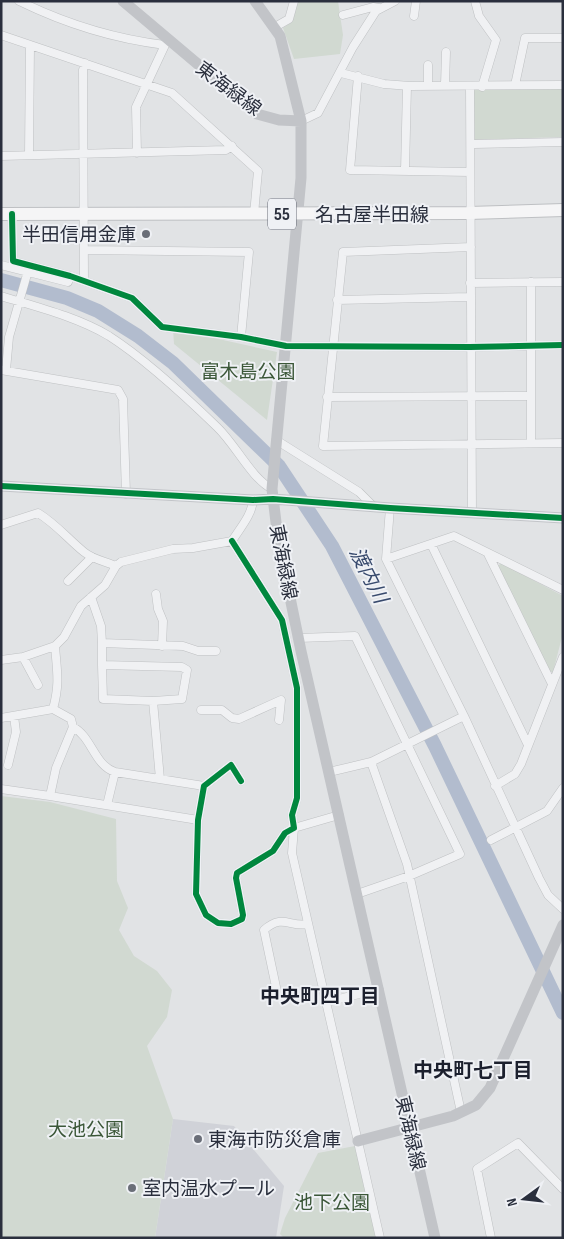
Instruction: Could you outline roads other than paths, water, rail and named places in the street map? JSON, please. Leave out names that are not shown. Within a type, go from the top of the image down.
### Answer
[{"type":"main road","name":"東海緑線","points":[[123,1],[167,43],[257,114],[279,120],[301,121],[302,163],[273,473],[273,494],[278,539],[435,1238]]},
{"type":"main road","points":[[255,1],[282,42],[301,121]]},
{"type":"main road","name":"名古屋半田線","points":[[7,214],[469,213],[563,210]]},
{"type":"main road","points":[[1,486],[253,500],[273,494],[291,501],[563,518]]},
{"type":"main road","points":[[358,1141],[460,1112],[476,1105],[490,1088],[563,925]]},
{"type":"street","points":[[19,1],[71,23],[111,36],[134,42],[167,43],[136,107],[137,152]]},
{"type":"street","points":[[274,28],[289,19],[294,1]]},
{"type":"street","points":[[344,15],[379,8],[394,1]]},
{"type":"street","points":[[414,16],[416,1]]},
{"type":"street","points":[[475,1],[479,16],[496,40],[482,87]]},
{"type":"street","points":[[301,121],[318,113],[353,47],[379,8]]},
{"type":"street","points":[[1,35],[172,93],[258,171],[254,214]]},
{"type":"street","points":[[515,85],[525,38],[563,38]]},
{"type":"street","points":[[29,155],[30,45]]},
{"type":"street","points":[[445,86],[446,52]]},
{"type":"street","points":[[84,280],[83,70],[85,63]]},
{"type":"street","points":[[428,65],[428,86]]},
{"type":"street","points":[[340,73],[384,84],[407,86],[563,85]]},
{"type":"street","points":[[358,76],[350,170],[470,172]]},
{"type":"street","points":[[405,171],[407,86]]},
{"type":"street","points":[[470,86],[469,213],[473,444],[472,513]]},
{"type":"street","points":[[474,144],[563,142]]},
{"type":"street","points":[[1,156],[226,150],[232,146]]},
{"type":"street","points":[[7,214],[13,261],[84,280],[132,298],[162,327],[241,337],[286,346],[470,347],[563,345]]},
{"type":"street","points":[[471,247],[343,252],[323,446],[563,442]]},
{"type":"street","points":[[85,250],[248,252],[241,337]]},
{"type":"street","points":[[1,265],[68,282],[70,276]]},
{"type":"street","points":[[28,271],[9,337],[4,370],[118,390],[123,399],[126,494]]},
{"type":"street","points":[[532,282],[532,443]]},
{"type":"street","points":[[470,283],[563,282]]},
{"type":"street","points":[[1,296],[19,299],[108,336],[137,357],[231,440],[260,483],[273,494]]},
{"type":"street","points":[[337,300],[470,297]]},
{"type":"street","points":[[327,397],[531,396]]},
{"type":"street","points":[[275,445],[359,492],[373,506]]},
{"type":"street","points":[[1,660],[23,657],[55,646],[64,636],[81,606],[105,585],[116,566],[121,562],[173,549],[193,548],[232,541],[252,507],[253,500]]},
{"type":"street","points":[[390,508],[386,558],[464,716],[495,786],[548,895],[563,909]]},
{"type":"street","points":[[1,525],[38,513],[92,557],[116,566]]},
{"type":"street","points":[[386,558],[454,536],[563,590]]},
{"type":"street","points":[[232,541],[282,620],[294,672],[297,798],[292,815],[294,828],[292,853],[380,1238]]},
{"type":"street","points":[[430,544],[528,745]]},
{"type":"street","points":[[488,554],[552,684]]},
{"type":"street","points":[[68,581],[92,557]]},
{"type":"street","points":[[156,594],[158,609],[163,621],[162,646]]},
{"type":"street","points":[[91,597],[101,626],[102,643],[102,665],[103,699],[153,701],[182,699],[187,670],[182,667],[102,665]]},
{"type":"street","points":[[299,638],[354,636],[410,743],[460,854],[410,876],[357,894]]},
{"type":"street","points":[[102,643],[183,646],[198,651],[216,652]]},
{"type":"street","points":[[53,709],[58,691],[59,672],[55,646]]},
{"type":"street","points":[[23,657],[38,685]]},
{"type":"street","points":[[495,786],[514,774],[528,745],[563,657]]},
{"type":"street","points":[[201,710],[220,710],[232,718],[239,719],[296,695]]},
{"type":"street","points":[[279,720],[281,700]]},
{"type":"street","points":[[153,701],[160,779]]},
{"type":"street","points":[[1,718],[53,709],[71,719],[73,727],[56,768],[50,796]]},
{"type":"street","points":[[8,765],[16,732],[14,716]]},
{"type":"street","points":[[329,772],[371,762],[464,716]]},
{"type":"street","points":[[73,727],[85,736],[102,764],[115,772],[204,786]]},
{"type":"street","points":[[371,762],[410,876],[460,1112]]},
{"type":"street","points":[[241,781],[231,765],[204,786],[198,820],[196,894],[199,905],[206,915],[218,923],[231,924],[242,920],[244,915],[236,878],[237,873],[273,851],[285,833],[294,828],[339,815]]},
{"type":"street","points":[[107,805],[115,772]]},
{"type":"street","points":[[491,840],[547,811],[563,788]]},
{"type":"street","points":[[1,790],[198,820]]},
{"type":"street","points":[[276,987],[264,930],[269,926],[287,920],[300,926],[308,924]]},
{"type":"street","points":[[326,1002],[379,990]]},
{"type":"street","points":[[490,1238],[477,1169],[518,1143],[563,1190]]},
{"type":"waterway","name":"渡内川","points":[[1,280],[67,298],[98,311],[138,336],[173,363],[279,466],[332,546],[435,746],[563,1013]]},
{"type":"place","name":"半田信用金庫","points":[[146,234]]},
{"type":"place","name":"東海市防災倉庫","points":[[198,1139]]},
{"type":"place","name":"室内温水プール","points":[[132,1188]]},
{"type":"district","name":"中央町四丁目","points":[[320,996]]},
{"type":"district","name":"中央町七丁目","points":[[473,1070]]},
{"type":"park label","name":"富木島公園","points":[[248,371]]},
{"type":"park label","name":"大池公園","points":[[86,1129]]},
{"type":"park label","name":"池下公園","points":[[332,1202]]}]
